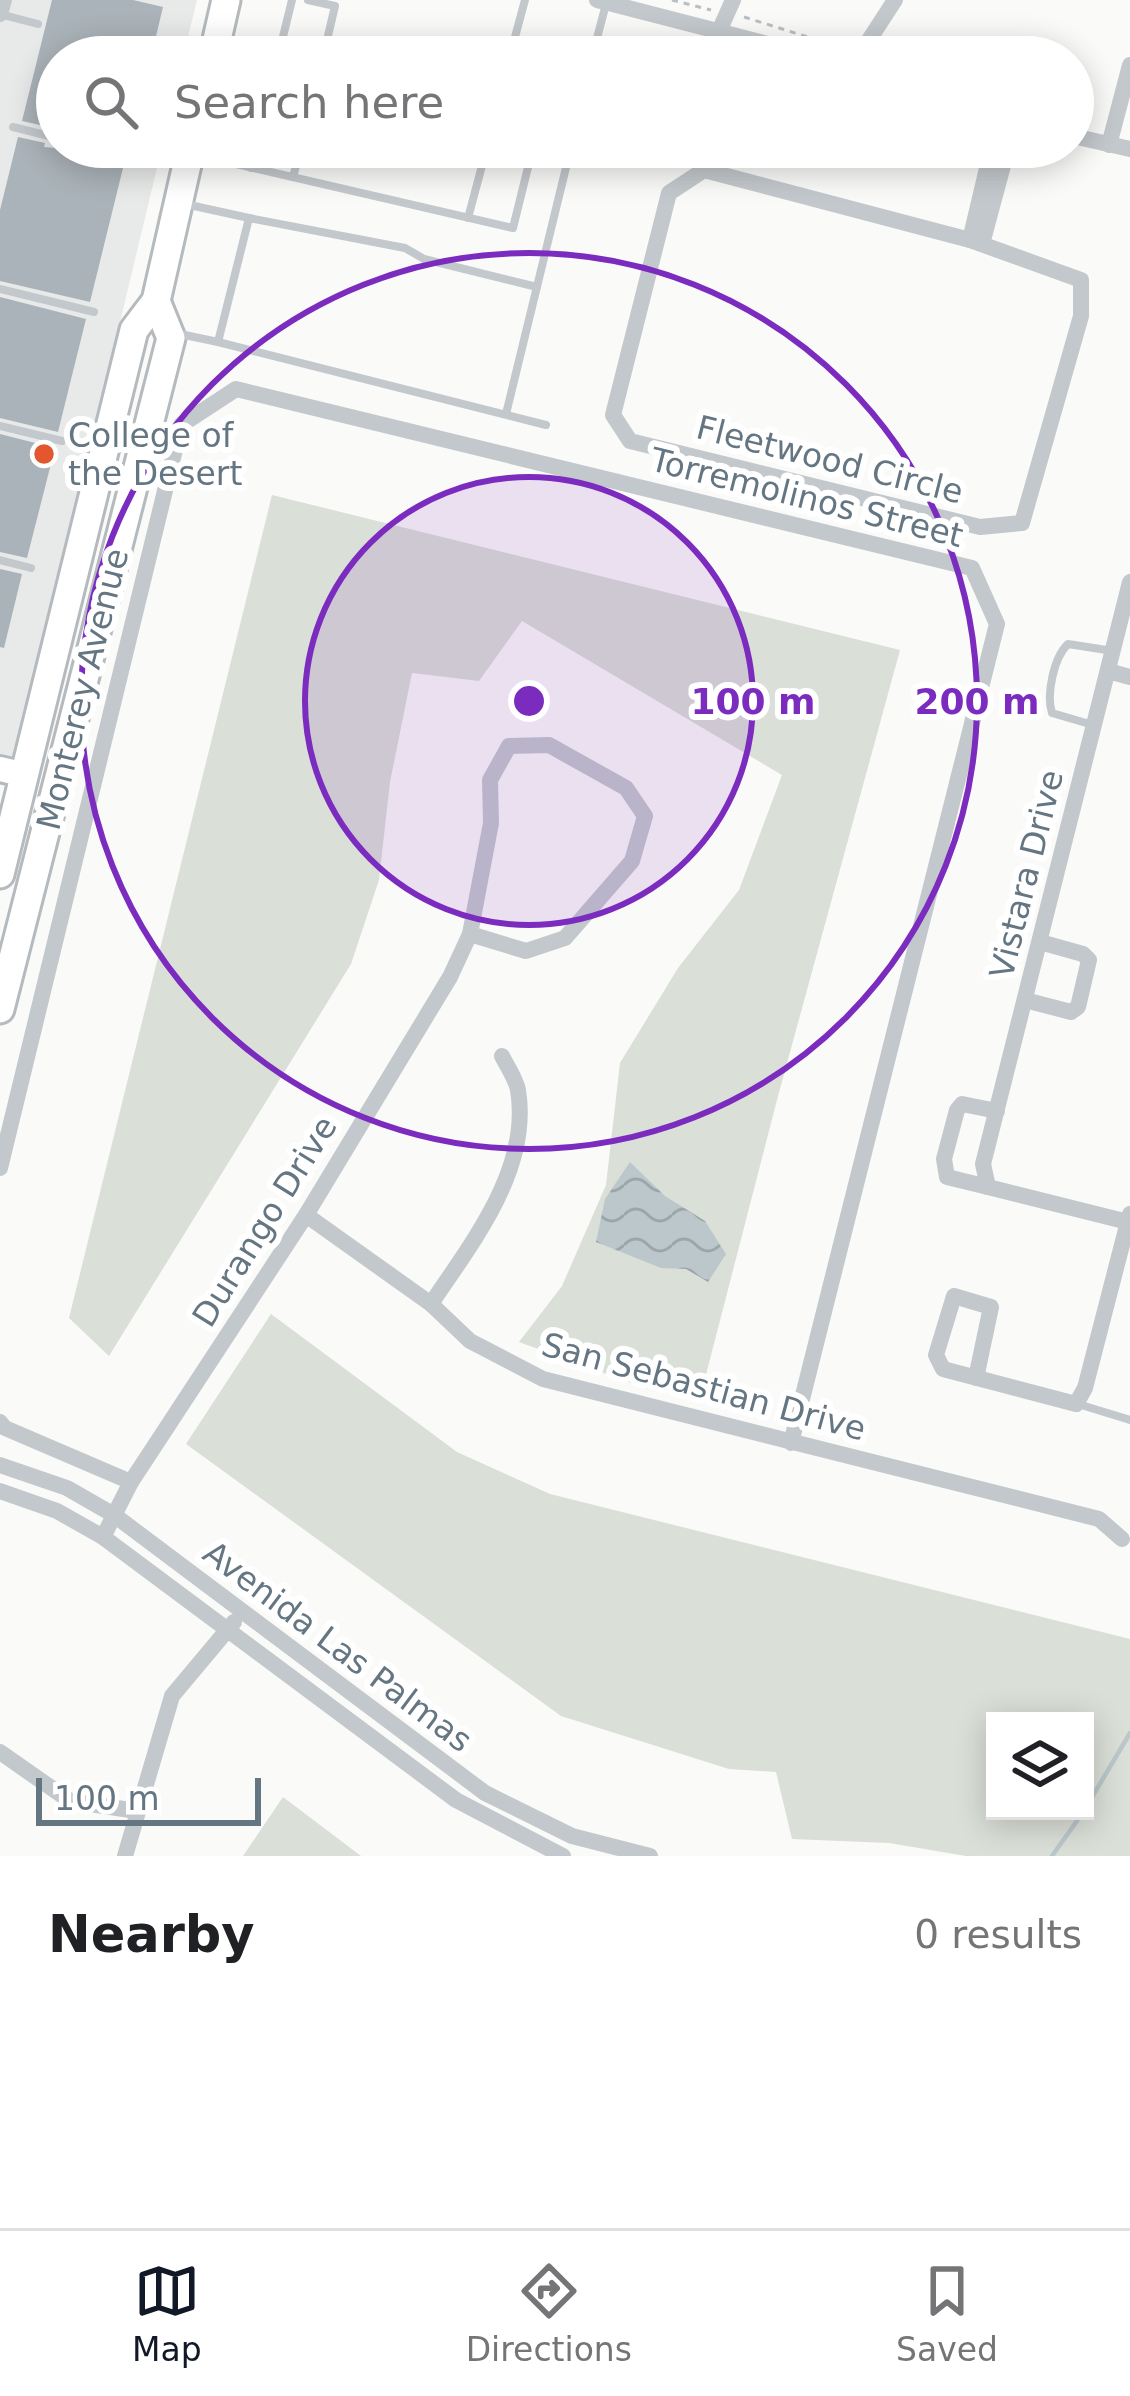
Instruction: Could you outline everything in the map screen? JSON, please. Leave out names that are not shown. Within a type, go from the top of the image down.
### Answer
[{"type":"main road","points":[[218,36],[226,0]]},
{"type":"main road","name":"Monterey Avenue","points":[[0,874],[11,784],[134,330],[156,301],[186,168]]},
{"type":"main road","points":[[156,301],[168,332]]},
{"type":"main road","name":"Monterey Avenue","points":[[0,1009],[171,338],[168,332]]},
{"type":"main road","points":[[0,938],[34,788],[11,784]]},
{"type":"street","points":[[0,14],[4,0]]},
{"type":"street","points":[[720,29],[733,0]]},
{"type":"street","points":[[872,36],[895,0]]},
{"type":"street","points":[[602,1],[744,36]]},
{"type":"street","points":[[1109,145],[1130,65]]},
{"type":"street","points":[[1094,141],[1130,149]]},
{"type":"street","points":[[976,242],[988,168]]},
{"type":"street","points":[[976,242],[1001,168]]},
{"type":"street","name":"Fleetwood Circle","points":[[704,170],[976,242],[1081,280],[1081,316],[1022,523],[980,526],[629,441],[613,415],[669,193],[704,170]]},
{"type":"street","name":"Torremolinos Street","points":[[0,1168],[181,425],[236,389],[972,568],[997,625],[790,1444]]},
{"type":"street","name":"Vistara Drive","points":[[988,1187],[983,1165],[1130,582]]},
{"type":"street","points":[[1108,671],[1130,677]]},
{"type":"street","name":"Durango Drive","points":[[103,1537],[131,1482],[306,1215],[450,977],[470,934],[491,823],[490,780],[508,746],[549,745],[626,788],[645,816],[632,861],[565,938],[526,951],[470,934]]},
{"type":"street","points":[[1025,1000],[1072,1012],[1078,1007],[1088,961],[1083,954],[1040,942]]},
{"type":"street","points":[[431,1304],[494,1208],[516,1147],[518,1088],[502,1056]]},
{"type":"street","points":[[976,1378],[991,1307],[954,1296],[936,1355],[944,1370],[1076,1404],[1129,1217],[946,1177],[944,1159],[957,1110],[962,1104],[997,1112]]},
{"type":"street","name":"San Sebastian Drive","points":[[306,1215],[431,1304],[470,1341],[543,1379],[1099,1519],[1121,1539]]},
{"type":"street","points":[[0,1422],[131,1482]]},
{"type":"street","name":"Avenida Las Palmas","points":[[0,1466],[67,1488],[114,1515],[509,1808],[572,1836],[650,1856]]},
{"type":"street","name":"Avenida Las Palmas","points":[[0,1491],[57,1511],[103,1537],[456,1800],[563,1856]]},
{"type":"street","points":[[125,1856],[172,1696],[242,1612]]},
{"type":"street","points":[[0,1751],[70,1801],[137,1810]]},
{"type":"lane","points":[[283,36],[292,0]]},
{"type":"lane","points":[[308,0],[335,6],[327,36]]},
{"type":"lane","points":[[515,36],[525,0]]},
{"type":"lane","points":[[596,36],[602,1]]},
{"type":"lane","points":[[0,14],[38,24]]},
{"type":"lane","points":[[13,127],[36,133]]},
{"type":"lane","points":[[251,168],[513,228],[528,168]]},
{"type":"lane","points":[[293,177],[295,168]]},
{"type":"lane","points":[[468,218],[481,168]]},
{"type":"lane","points":[[506,414],[566,168]]},
{"type":"lane","points":[[178,202],[405,248],[424,259],[537,287]]},
{"type":"lane","points":[[218,342],[249,218]]},
{"type":"lane","points":[[0,289],[94,312]]},
{"type":"lane","points":[[168,332],[547,425]]},
{"type":"lane","points":[[0,426],[62,441]]},
{"type":"lane","points":[[0,560],[31,568]]},
{"type":"lane","points":[[1095,725],[1052,712],[1048,704],[1059,656],[1068,644],[1113,651]]},
{"type":"lane","points":[[1076,1404],[1130,1420]]},
{"type":"path","points":[[672,0],[700,7]]},
{"type":"path","points":[[778,26],[805,36]]},
{"type":"shaded area","name":"College of the Desert","points":[[0,0],[197,0],[188,36],[36,36],[36,168],[157,168],[14,764],[0,761]]},
{"type":"shaded area","points":[[272,495],[900,650],[701,1394],[653,1391],[519,1342],[562,1286],[606,1185],[620,1063],[678,968],[739,890],[782,775],[522,621],[479,681],[412,673],[390,782],[379,880],[351,964],[109,1356],[69,1318]]},
{"type":"shaded area","points":[[271,1314],[457,1452],[550,1494],[1130,1639],[1130,1856],[966,1856],[889,1843],[792,1839],[776,1772],[729,1769],[561,1716],[186,1444]]},
{"type":"shaded area","points":[[283,1797],[361,1856],[243,1856]]},
{"type":"water","points":[[630,1162],[665,1196],[705,1221],[726,1254],[708,1282],[686,1269],[661,1268],[596,1242],[605,1199]]},
{"type":"building","points":[[52,0],[133,0],[163,7],[156,36],[43,36]]},
{"type":"building","points":[[36,65],[36,124],[22,121]]},
{"type":"building","points":[[18,137],[36,141],[36,168],[123,168],[90,302],[0,281],[0,210]]},
{"type":"building","points":[[0,297],[86,319],[58,432],[0,418]]},
{"type":"building","points":[[0,434],[55,448],[27,558],[0,552]]},
{"type":"building","points":[[0,569],[22,574],[4,648],[0,647]]},
{"type":"waterway","points":[[1094,1794],[1130,1733]]},
{"type":"waterway","points":[[1052,1856],[1078,1820]]},
{"type":"place","name":"College of the Desert","points":[[44,454]]}]
